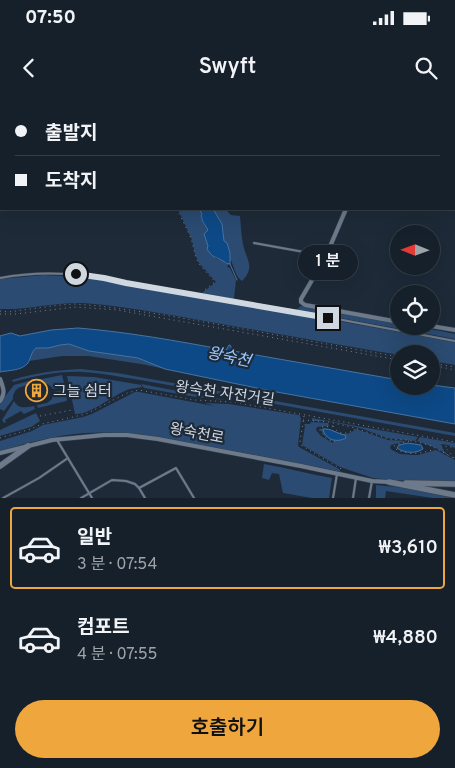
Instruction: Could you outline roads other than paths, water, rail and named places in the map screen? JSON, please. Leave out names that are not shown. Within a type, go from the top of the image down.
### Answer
[{"type":"street","points":[[346,210],[326,256],[301,302],[305,305],[390,320]]},
{"type":"street","points":[[440,328],[455,330]]},
{"type":"street","points":[[0,379],[4,391],[0,400]]},
{"type":"street","name":"왕숙천로","points":[[0,454],[57,440],[127,435],[301,466],[372,481],[455,484]]},
{"type":"street","points":[[1,465],[28,446]]},
{"type":"street","points":[[0,454],[3,458],[1,465]]},
{"type":"street","name":"왕숙천로","points":[[389,482],[455,495]]},
{"type":"lane","points":[[254,243],[326,256]]},
{"type":"lane","points":[[0,278],[41,273],[76,274],[289,310],[455,341]]},
{"type":"lane","points":[[57,440],[92,498]]},
{"type":"lane","points":[[3,498],[39,478],[68,458]]},
{"type":"lane","points":[[139,488],[176,468],[194,498]]},
{"type":"lane","points":[[333,498],[337,474]]},
{"type":"lane","points":[[353,498],[356,478]]},
{"type":"lane","points":[[81,498],[112,480],[135,484],[145,498]]},
{"type":"lane","points":[[369,498],[372,481]]},
{"type":"water","points":[[200,210],[214,210],[222,224],[224,241],[227,243],[230,253],[230,264],[214,257],[207,249],[208,246],[204,234],[208,230],[202,220]]},
{"type":"water","name":"왕숙천","points":[[78,328],[134,334],[226,350],[230,345],[233,351],[390,378],[390,395],[440,395],[440,386],[455,388],[455,424],[271,391],[165,369],[138,358],[89,351],[69,344],[36,348],[28,363],[22,368],[0,372],[0,336],[11,333],[20,336],[51,330]]},
{"type":"water","points":[[323,429],[329,429],[345,435],[346,438],[335,440],[329,438]]},
{"type":"water","points":[[408,443],[421,445],[423,449],[417,452],[410,452],[397,448],[399,445]]},
{"type":"waterway","points":[[230,264],[237,280]]},
{"type":"place","name":"그늘 쉼터","points":[[37,391]]}]
